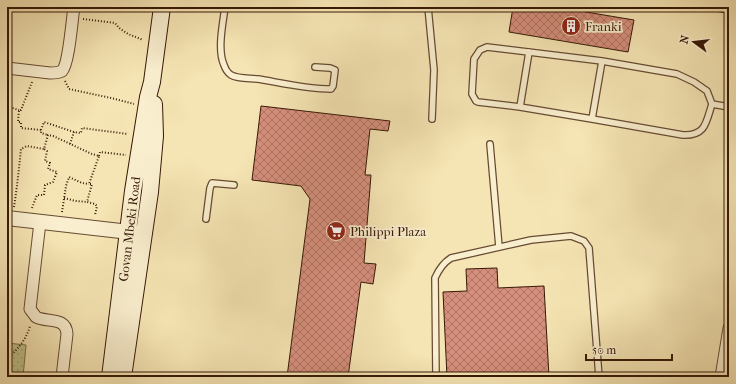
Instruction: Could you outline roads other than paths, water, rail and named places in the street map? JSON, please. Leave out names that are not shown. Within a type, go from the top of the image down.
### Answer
[{"type":"main road","name":"Govan Mbeki Road","points":[[110,377],[133,191],[146,108],[152,82],[162,7]]},
{"type":"main road","name":"Govan Mbeki Road","points":[[123,377],[150,192],[155,136],[152,82]]},
{"type":"street","points":[[7,68],[50,73],[60,72],[64,68],[67,61],[73,12]]},
{"type":"street","points":[[10,218],[144,234]]},
{"type":"street","points":[[35,221],[30,305],[33,315],[39,319],[58,321],[66,327],[67,334],[62,377]]},
{"type":"street","points":[[721,377],[729,328]]},
{"type":"lane","points":[[225,7],[221,42],[222,59],[224,67],[230,74],[331,89],[333,86],[335,70],[316,67]]},
{"type":"lane","points":[[428,7],[434,70],[432,119]]},
{"type":"lane","points":[[712,7],[729,10]]},
{"type":"lane","points":[[487,46],[602,61],[677,74],[694,82],[707,91],[712,104],[704,128],[699,133],[683,135],[520,107],[476,101],[472,94],[474,59],[480,50],[487,46]]},
{"type":"lane","points":[[520,107],[528,52]]},
{"type":"lane","points":[[592,119],[602,61]]},
{"type":"lane","points":[[712,104],[729,107]]},
{"type":"lane","points":[[490,144],[499,248]]},
{"type":"lane","points":[[206,219],[212,183],[234,185]]},
{"type":"lane","points":[[436,377],[435,278],[439,269],[445,262],[451,258],[531,240],[571,236],[584,241],[589,248],[600,377]]},
{"type":"place","name":"Franki","points":[[571,26]]},
{"type":"place","name":"Philippi Plaza","points":[[336,231]]}]
